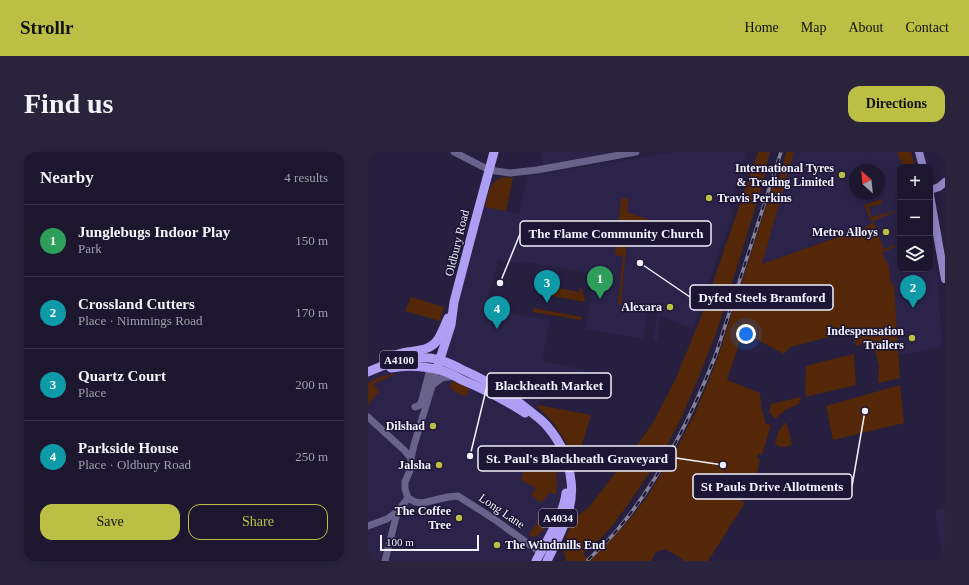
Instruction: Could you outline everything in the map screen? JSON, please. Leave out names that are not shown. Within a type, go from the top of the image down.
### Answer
[{"type":"main road","name":"Oldbury Road","points":[[442,340],[445,325],[454,302],[494,152]]},
{"type":"main road","points":[[919,152],[922,164]]},
{"type":"main road","points":[[933,189],[939,187],[945,182]]},
{"type":"main road","points":[[931,200],[945,279]]},
{"type":"main road","points":[[425,368],[438,357],[442,340]]},
{"type":"main road","points":[[442,340],[453,365]]},
{"type":"main road","name":"A4100","points":[[368,372],[396,354],[423,350],[442,340]]},
{"type":"main road","name":"A4100","points":[[368,372],[385,364],[405,359],[438,357],[453,365]]},
{"type":"main road","name":"A4034","points":[[453,365],[481,378],[546,426],[561,447],[568,463],[571,480],[571,494],[568,514],[549,561]]},
{"type":"main road","name":"A4100","points":[[368,378],[379,371],[388,368],[402,366],[425,368]]},
{"type":"main road","name":"A4034","points":[[425,368],[446,372],[522,408],[541,425],[558,449],[565,472],[565,501],[554,528],[538,557]]},
{"type":"main road","name":"Long Lane","points":[[538,557],[549,561]]},
{"type":"street","points":[[454,152],[489,170],[510,173],[525,172],[636,152]]},
{"type":"street","points":[[425,368],[428,379],[420,405],[415,407],[425,409]]},
{"type":"street","points":[[425,368],[432,386]]},
{"type":"street","points":[[385,561],[398,511],[408,498],[405,489],[405,482],[411,468],[411,458],[432,386],[442,378],[454,376]]},
{"type":"street","points":[[368,417],[411,458]]},
{"type":"street","name":"Long Lane","points":[[408,498],[415,502],[422,503],[458,496],[494,519],[538,557]]},
{"type":"street","points":[[368,526],[387,518],[398,511]]},
{"type":"shaded area","points":[[542,152],[614,152],[545,166],[542,162]]},
{"type":"shaded area","points":[[672,152],[747,152],[730,207],[733,213],[693,329],[660,316],[658,341],[653,340],[657,312],[651,305],[648,307],[643,339],[586,329],[594,274],[525,262],[512,263],[498,260],[486,309],[550,320],[542,361],[586,370],[584,380],[600,383],[595,397],[555,389],[553,395],[541,393],[538,405],[532,415],[555,440],[569,478],[564,515],[546,534],[530,561],[368,561],[368,374],[410,362],[435,362],[479,205],[519,214],[527,176]]},
{"type":"shaded area","points":[[758,152],[770,152],[765,170],[767,170],[718,328],[680,421],[665,449],[613,525],[583,554],[590,561],[566,561],[562,545],[572,521],[589,507],[643,437],[654,421],[676,378],[701,317]]},
{"type":"shaded area","points":[[786,152],[794,152],[762,264],[866,227],[872,223],[864,205],[881,200],[882,204],[869,207],[871,217],[897,211],[873,221],[884,249],[897,245],[882,253],[889,267],[891,284],[894,284],[900,378],[878,383],[879,365],[872,342],[856,346],[852,331],[790,347],[784,354],[743,332],[727,380],[760,393],[761,406],[766,424],[771,425],[762,455],[758,454],[757,458],[760,459],[756,478],[751,479],[727,472],[718,487],[745,503],[708,561],[683,561],[666,549],[656,552],[651,561],[590,561],[624,526],[647,497],[677,448],[695,413],[721,348],[774,181],[779,179]]},
{"type":"shaded area","points":[[794,152],[911,152],[914,164],[897,164],[897,272],[933,272],[933,248],[938,281],[942,347],[899,355],[896,318],[889,268],[869,225],[762,264]]},
{"type":"shaded area","points":[[897,152],[911,152],[914,164],[902,164]]},
{"type":"shaded area","points":[[505,177],[513,178],[506,211],[485,207],[492,185],[495,181]]},
{"type":"shaded area","points":[[621,198],[629,199],[627,212],[663,225],[658,226],[658,230],[651,229],[652,222],[636,221],[635,228],[628,228],[621,304],[618,304],[623,256],[615,255]]},
{"type":"shaded area","points":[[543,285],[579,292],[581,286],[585,302],[541,294]]},
{"type":"shaded area","points":[[411,297],[444,307],[440,321],[405,311]]},
{"type":"shaded area","points":[[533,308],[582,317],[581,320],[533,312]]},
{"type":"shaded area","points":[[854,354],[856,385],[805,397],[806,366]]},
{"type":"shaded area","points":[[396,374],[373,384],[380,392],[368,405],[368,383],[381,377]]},
{"type":"shaded area","points":[[454,381],[469,388],[467,396],[452,390],[449,385]]},
{"type":"shaded area","points":[[900,385],[904,423],[833,440],[826,406]]},
{"type":"shaded area","points":[[801,397],[799,404],[785,410],[775,419],[769,412],[771,404]]},
{"type":"shaded area","points":[[538,405],[591,415],[582,445],[573,456],[558,429],[537,407]]},
{"type":"shaded area","points":[[785,422],[788,427],[792,445],[781,447],[775,443],[778,432]]},
{"type":"shaded area","points":[[525,465],[556,472],[556,495],[550,492],[541,503],[531,495],[536,488],[521,480]]},
{"type":"shaded area","points":[[945,507],[945,560],[939,537],[935,511]]},
{"type":"shaded area","points":[[545,512],[551,517],[541,533],[535,537],[532,537],[529,534]]},
{"type":"railway","points":[[588,560],[618,529],[648,489],[662,468],[697,400],[716,354],[781,152]]},
{"type":"place","name":"International Tyres & Trading Limited","points":[[842,175]]},
{"type":"place","name":"Travis Perkins","points":[[709,198]]},
{"type":"place","name":"Metro Alloys","points":[[886,232]]},
{"type":"place","name":"Dyfed Steels Bramford","points":[[640,263]]},
{"type":"place","name":"The Flame Community Church","points":[[500,283]]},
{"type":"place","name":"Junglebugs Indoor Play","points":[[600,299]]},
{"type":"place","name":"Quartz Court","points":[[547,303]]},
{"type":"place","name":"Alexara","points":[[670,307]]},
{"type":"place","name":"Crossland Cutters","points":[[913,308]]},
{"type":"place","name":"Parkside House","points":[[497,329]]},
{"type":"place","name":"Indespensation Trailers","points":[[912,338]]},
{"type":"place","name":"St Pauls Drive Allotments","points":[[865,411]]},
{"type":"place","name":"Dilshad","points":[[433,426]]},
{"type":"place","name":"Blackheath Market","points":[[470,456]]},
{"type":"place","name":"Jalsha","points":[[439,465]]},
{"type":"place","name":"St. Paul's Blackheath Graveyard","points":[[723,465]]},
{"type":"place","name":"The Coffee Tree","points":[[459,518]]},
{"type":"place","name":"The Windmills End","points":[[497,545]]}]
